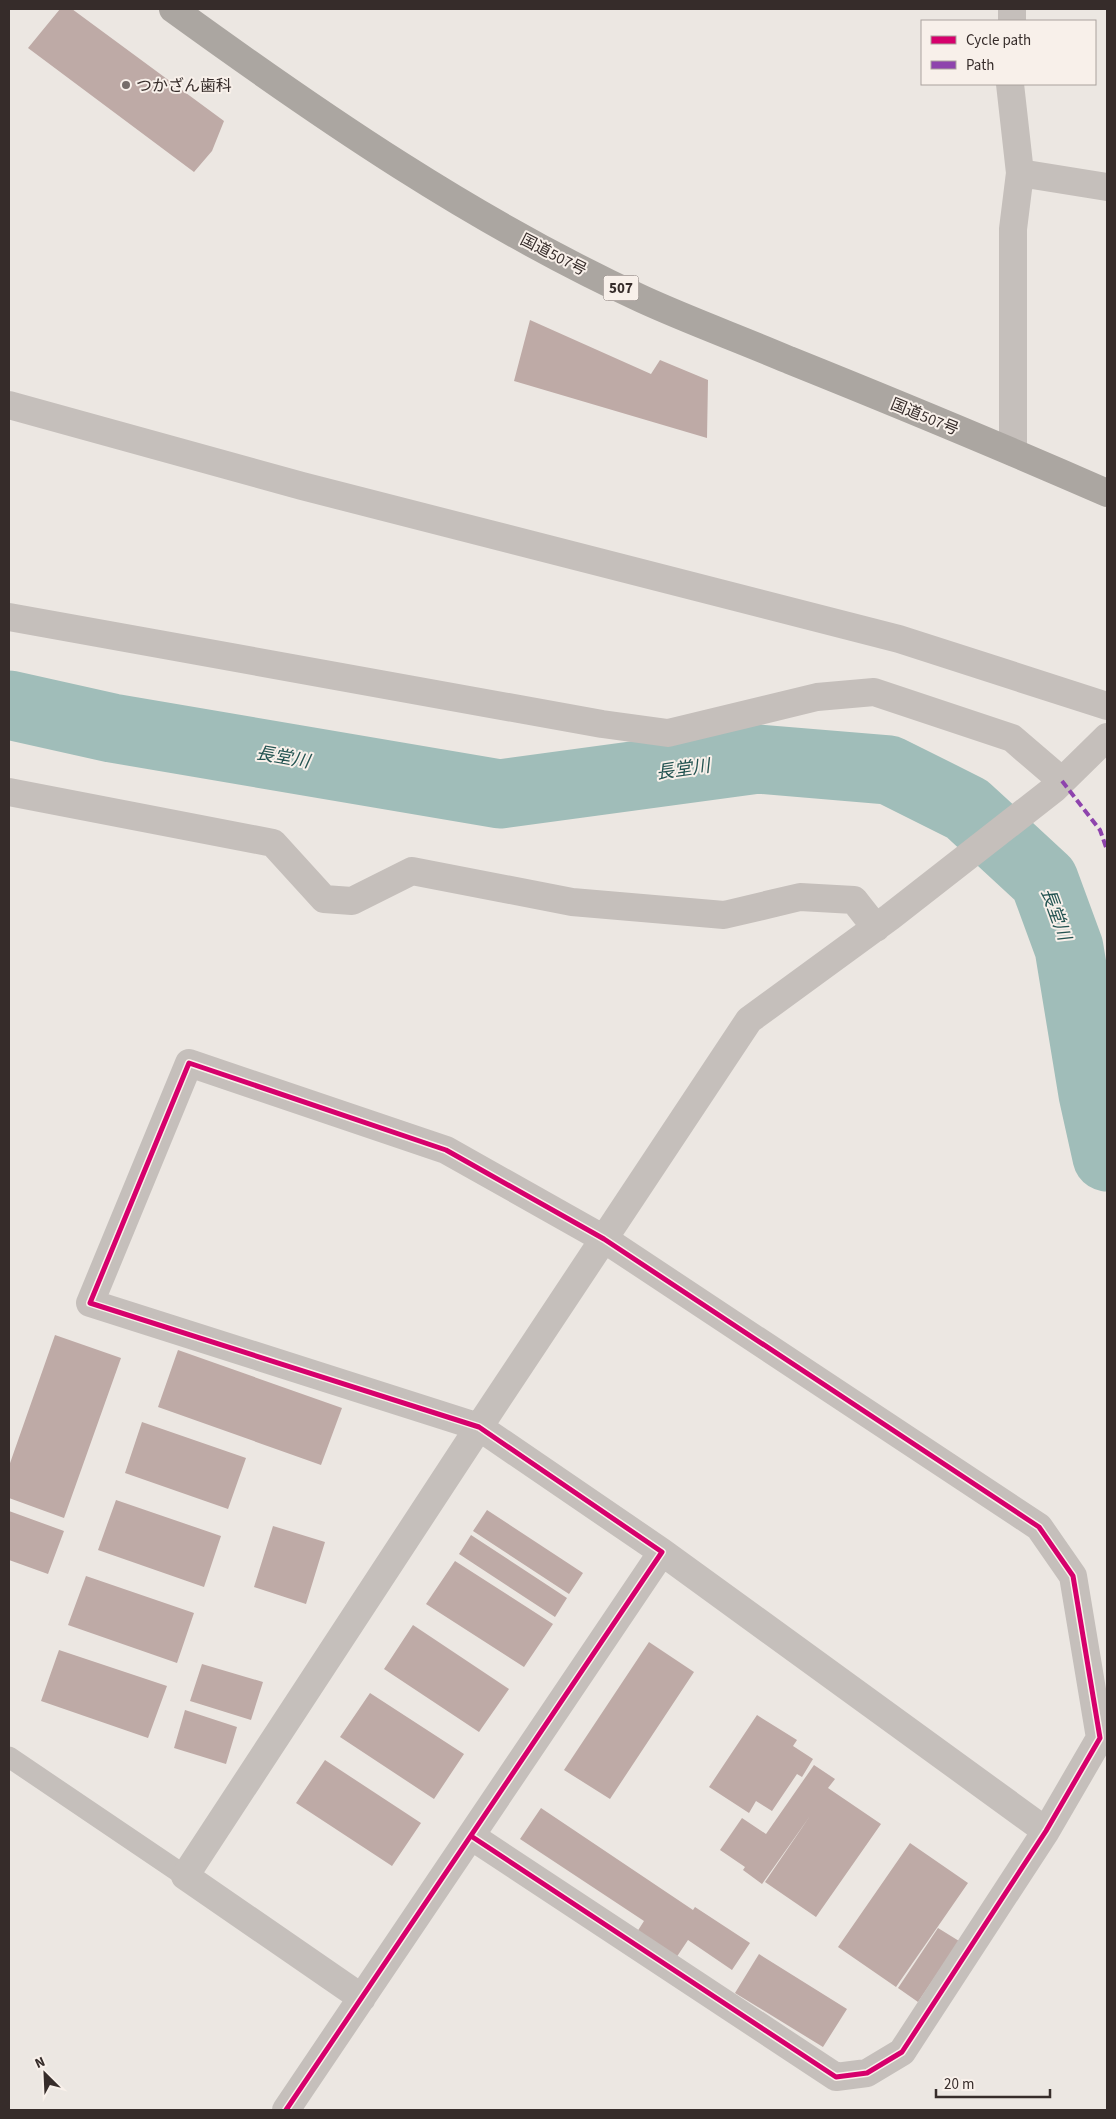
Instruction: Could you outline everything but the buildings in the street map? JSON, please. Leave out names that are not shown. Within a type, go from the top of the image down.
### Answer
[{"type":"highway","name":"国道507号","points":[[173,9],[261,73],[381,153],[509,231],[642,299],[1013,452],[1107,493]]},
{"type":"street","points":[[1010,85],[1020,173],[1013,229],[1013,452]]},
{"type":"street","points":[[1020,173],[1107,187]]},
{"type":"street","points":[[9,405],[302,486],[899,639],[1107,706]]},
{"type":"street","points":[[9,617],[602,724],[668,733],[817,697],[874,692],[1012,738],[1058,785]]},
{"type":"street","points":[[362,1998],[185,1876],[479,1427],[749,1020],[883,923],[1058,785],[1107,737]]},
{"type":"street","points":[[9,792],[273,843],[324,899],[352,901],[412,871],[572,902],[724,915],[800,898],[854,900],[883,923]]},
{"type":"street","points":[[471,1836],[836,2077],[867,2073],[902,2052],[1046,1831],[1100,1738],[1073,1576],[1039,1527],[604,1239],[446,1150],[189,1063],[90,1303],[479,1427],[662,1552],[1046,1831]]},
{"type":"street","points":[[286,2110],[662,1552]]},
{"type":"lane","points":[[9,1757],[185,1876]]},
{"type":"waterway","name":"長堂川","points":[[9,705],[112,728],[500,794],[758,759],[889,770],[967,809],[1044,880],[1069,948],[1093,1094],[1107,1157]]},
{"type":"marked path","points":[[1062,781],[1100,830],[1107,850]]},
{"type":"cycle path","points":[[286,2110],[662,1552],[479,1427],[90,1303],[189,1063],[446,1150],[604,1239],[1039,1527],[1073,1576],[1100,1738],[1046,1831],[902,2052],[867,2073],[836,2077],[471,1836]]},
{"type":"place","name":"つかざん歯科","points":[[126,85]]}]
